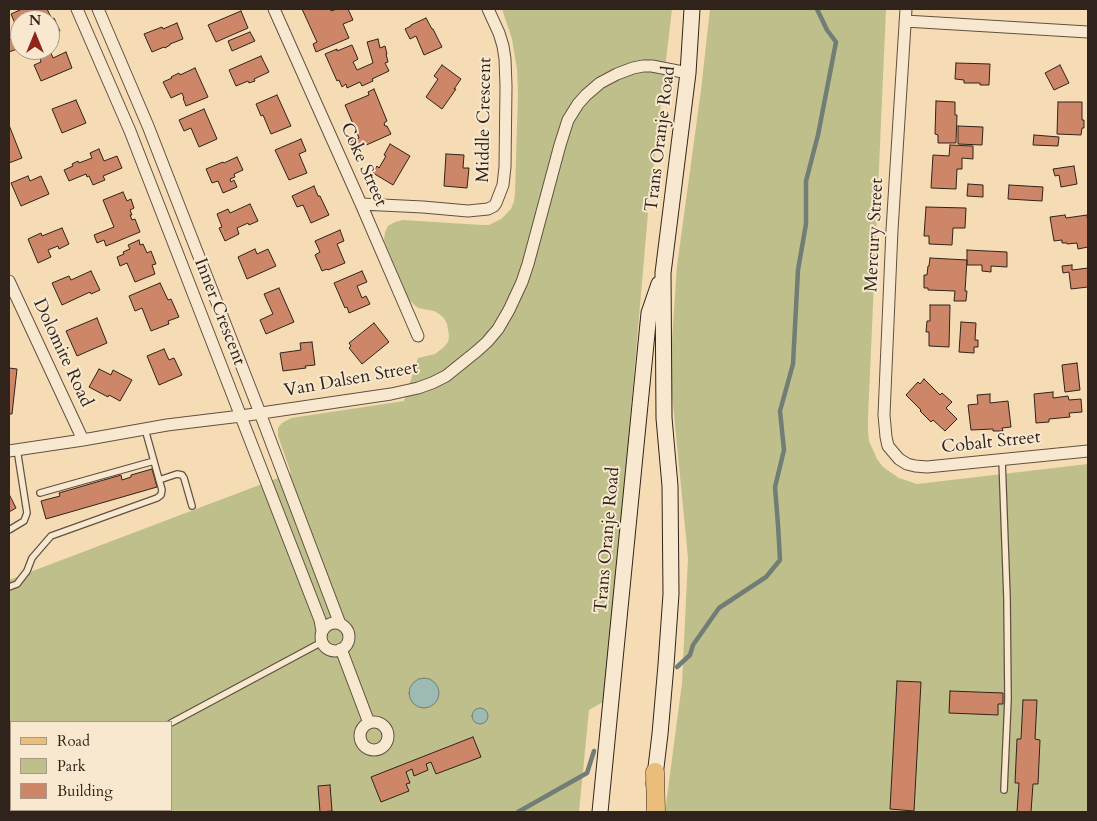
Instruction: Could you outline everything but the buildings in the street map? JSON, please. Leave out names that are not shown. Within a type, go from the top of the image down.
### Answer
[{"type":"main road","name":"Trans Oranje Road","points":[[649,812],[656,772],[671,594],[670,486],[664,418],[663,273],[688,73],[692,9]]},
{"type":"main road","name":"Trans Oranje Road","points":[[600,812],[649,313],[663,273]]},
{"type":"main road","points":[[656,772],[656,812]]},
{"type":"street","name":"Inner Crescent","points":[[77,9],[130,131],[316,610],[322,636]]},
{"type":"street","name":"Inner Crescent","points":[[98,9],[148,126],[340,624]]},
{"type":"street","name":"Coke Street","points":[[274,9],[418,336]]},
{"type":"street","name":"Middle Crescent","points":[[361,204],[423,206],[468,211],[488,209],[496,203],[503,184],[505,167],[506,68],[503,46],[488,9]]},
{"type":"street","name":"Mercury Street","points":[[899,459],[888,446],[884,415],[893,220],[906,9]]},
{"type":"street","points":[[905,21],[1088,32]]},
{"type":"street","name":"Van Dalsen Street","points":[[13,450],[84,440],[167,425],[405,392],[446,376],[477,351],[498,329],[509,310],[522,282],[568,120],[578,104],[600,83],[633,68],[652,66],[688,73]]},
{"type":"street","name":"Dolomite Road","points":[[9,281],[84,440]]},
{"type":"street","name":"Cobalt Street","points":[[899,459],[907,464],[927,467],[1088,451]]},
{"type":"street","points":[[340,624],[347,629],[348,638],[347,643],[341,649],[332,650],[324,645],[322,636],[326,626],[340,624]]},
{"type":"street","points":[[341,649],[370,723]]},
{"type":"lane","points":[[9,587],[17,584],[27,571],[32,558],[52,536],[161,495],[162,490],[145,429]]},
{"type":"lane","points":[[9,530],[24,521],[26,513],[13,450]]},
{"type":"lane","points":[[1002,460],[1007,598],[1008,699],[1004,790]]},
{"type":"lane","points":[[40,493],[154,461]]},
{"type":"lane","points":[[159,480],[177,474],[182,475],[192,506]]},
{"type":"lane","points":[[172,721],[322,636]]},
{"type":"green space","points":[[502,9],[672,9],[648,213],[623,502],[603,702],[589,710],[579,812],[9,812],[9,580],[291,473],[278,436],[278,428],[282,423],[291,418],[404,401],[418,358],[435,354],[448,342],[449,336],[444,318],[434,311],[418,308],[409,300],[384,240],[385,232],[388,226],[403,220],[489,225],[501,219],[511,209],[515,193],[517,69],[512,39]]},
{"type":"green space","points":[[710,9],[886,9],[868,418],[869,441],[883,467],[899,478],[917,484],[1088,464],[1088,812],[665,812],[682,683],[688,558],[672,394],[672,340],[677,266]]},
{"type":"water","points":[[424,678],[435,682],[439,693],[435,704],[424,708],[413,704],[409,693],[413,682]]},
{"type":"water","points":[[480,708],[488,716],[480,724],[472,716]]},
{"type":"waterway","points":[[677,667],[690,655],[693,645],[719,608],[766,577],[780,560],[775,487],[784,450],[780,411],[793,364],[798,270],[806,224],[806,181],[818,135],[836,42],[827,30],[817,9]]},
{"type":"waterway","points":[[518,812],[587,773],[594,751]]}]
